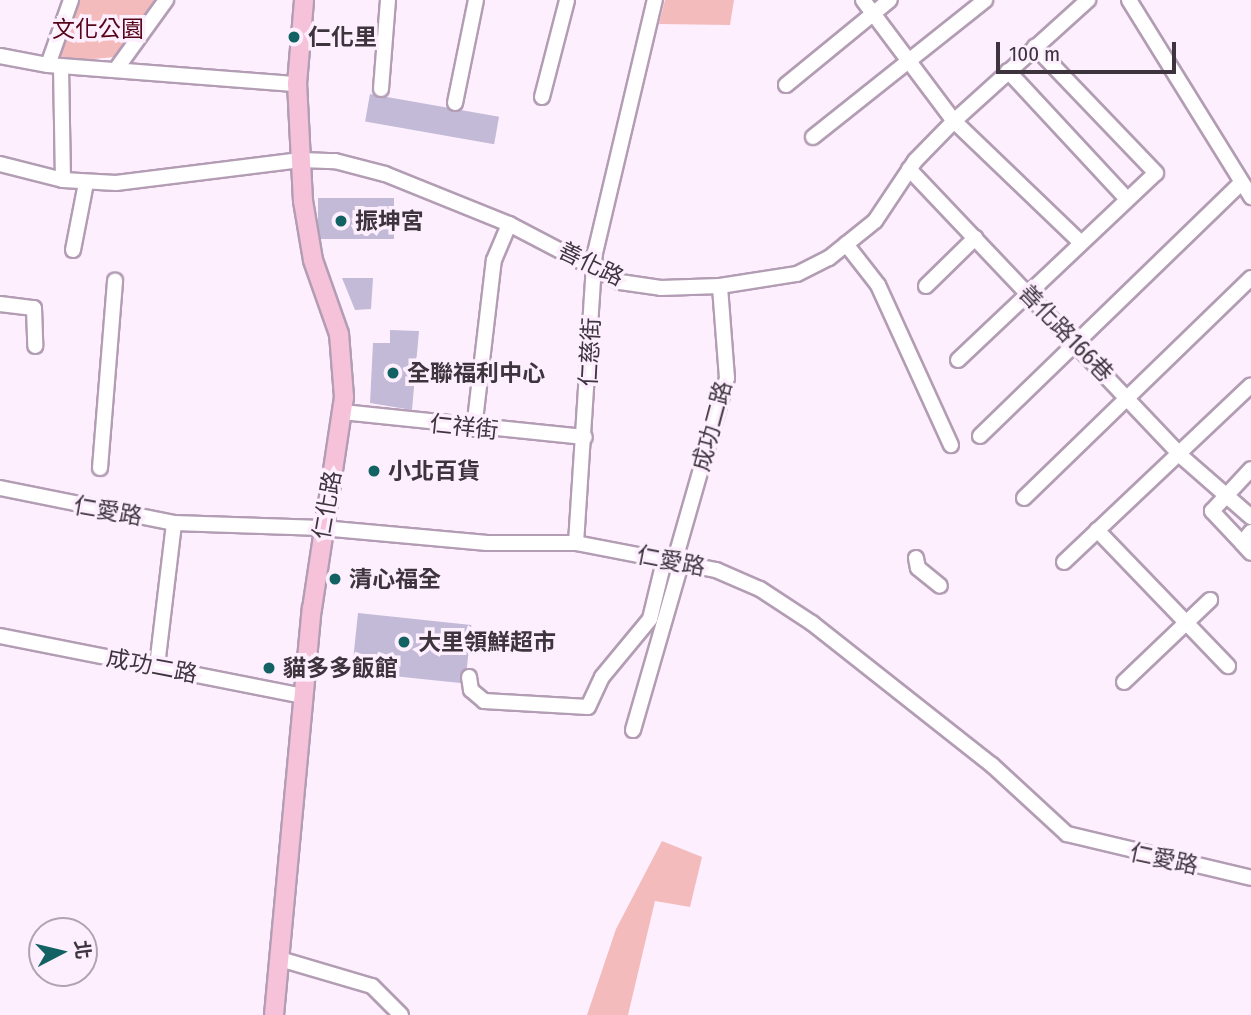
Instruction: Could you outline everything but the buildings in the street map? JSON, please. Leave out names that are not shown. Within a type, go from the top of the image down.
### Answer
[{"type":"main road","name":"仁化路","points":[[274,1015],[321,528],[342,412],[342,351],[309,243],[301,160],[297,84],[304,0]]},
{"type":"street","points":[[63,180],[54,65],[71,0]]},
{"type":"street","points":[[117,68],[166,0]]},
{"type":"street","points":[[381,89],[388,0]]},
{"type":"street","points":[[455,103],[476,0]]},
{"type":"street","points":[[542,97],[567,0]]},
{"type":"street","name":"仁慈街","points":[[576,543],[594,270],[606,193],[654,0]]},
{"type":"street","points":[[863,0],[907,65],[954,121],[1080,242]]},
{"type":"street","points":[[786,85],[890,0]]},
{"type":"street","points":[[813,137],[907,65],[985,0]]},
{"type":"street","name":"善化路","points":[[0,164],[86,183],[161,180],[301,160],[366,167],[509,224],[594,270],[644,286],[720,286],[809,270],[846,244],[875,220],[909,169],[954,121],[1088,0]]},
{"type":"street","points":[[1129,0],[1251,197]]},
{"type":"street","points":[[958,360],[1156,173],[1035,47]]},
{"type":"street","points":[[0,56],[54,65],[297,84]]},
{"type":"street","points":[[1008,71],[1127,199]]},
{"type":"street","name":"善化路166巷","points":[[909,169],[1079,344],[1181,456],[1251,517]]},
{"type":"street","points":[[73,250],[86,183]]},
{"type":"street","points":[[980,436],[1079,344],[1241,183]]},
{"type":"street","points":[[474,429],[494,260],[509,224]]},
{"type":"street","points":[[926,286],[975,238]]},
{"type":"street","points":[[846,244],[878,285],[951,445]]},
{"type":"street","points":[[1024,498],[1251,278]]},
{"type":"street","points":[[100,468],[115,281]]},
{"type":"street","name":"成功二路","points":[[633,730],[673,562],[727,378],[720,286]]},
{"type":"street","points":[[0,304],[34,307],[35,346]]},
{"type":"street","points":[[1064,562],[1181,456],[1251,385]]},
{"type":"street","name":"仁祥街","points":[[342,412],[474,429],[585,436]]},
{"type":"street","points":[[1248,543],[1212,511],[1224,494],[1251,469]]},
{"type":"street","name":"仁愛路","points":[[0,488],[174,523],[321,528],[487,543],[576,543],[716,570],[760,589],[812,623],[992,765],[1068,834],[1251,878]]},
{"type":"street","points":[[157,666],[174,523]]},
{"type":"street","points":[[1097,530],[1228,666]]},
{"type":"street","points":[[916,558],[918,568],[940,586]]},
{"type":"street","name":"成功二路","points":[[469,677],[471,690],[484,701],[587,707],[602,677],[650,619],[673,562]]},
{"type":"street","points":[[1124,682],[1210,600]]},
{"type":"street","name":"成功二路","points":[[0,636],[303,696]]},
{"type":"street","points":[[280,960],[372,986],[401,1015]]},
{"type":"green space","name":"文化公園","points":[[78,0],[155,0],[114,57],[63,62],[57,54]]},
{"type":"green space","points":[[665,0],[734,0],[730,25],[659,24]]},
{"type":"green space","points":[[662,841],[702,857],[690,907],[655,901],[628,1015],[587,1015],[616,929]]},
{"type":"place","name":"仁化里","points":[[294,37]]},
{"type":"place","name":"振坤宮","points":[[341,221]]},
{"type":"place","name":"全聯福利中心","points":[[393,373]]},
{"type":"place","name":"小北百貨","points":[[374,471]]},
{"type":"place","name":"清心福全","points":[[335,579]]},
{"type":"place","name":"大里領鮮超市","points":[[404,642]]},
{"type":"place","name":"貓多多飯館","points":[[269,668]]}]
